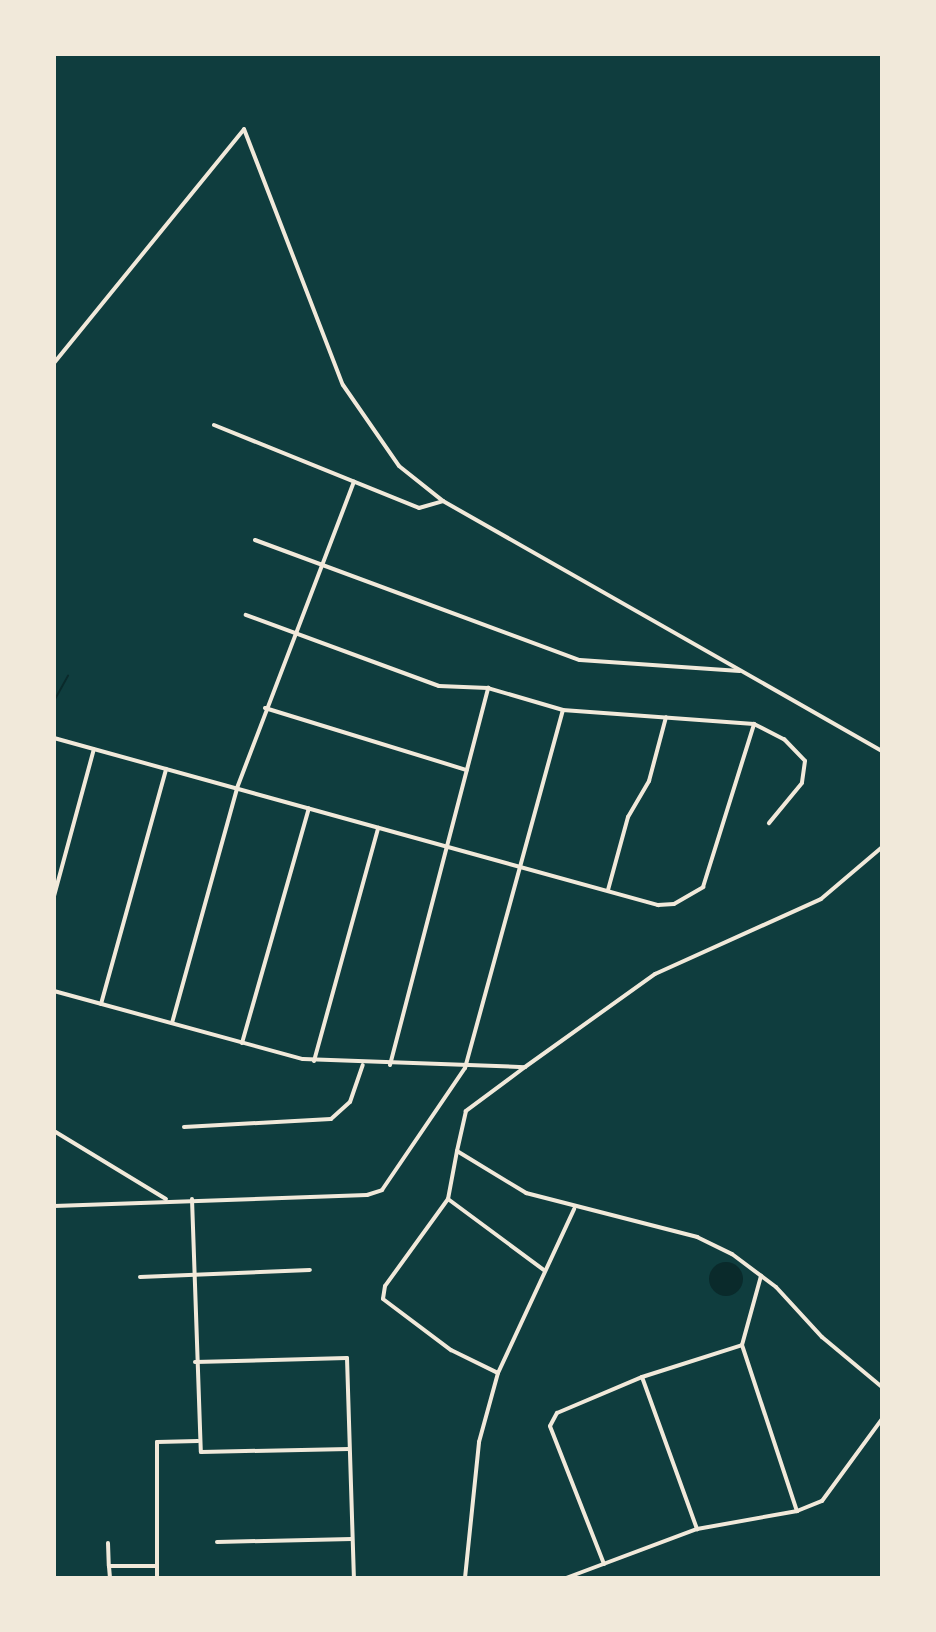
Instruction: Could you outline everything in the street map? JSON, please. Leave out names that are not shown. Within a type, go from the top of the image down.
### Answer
[{"type":"street","points":[[54,363],[244,129],[343,385],[390,456],[443,501],[882,751]]},
{"type":"street","points":[[214,425],[419,508],[443,501]]},
{"type":"street","points":[[172,1023],[237,788],[265,708],[354,482]]},
{"type":"street","points":[[255,540],[580,660],[740,671]]},
{"type":"street","points":[[246,615],[426,683],[488,688],[563,710],[754,724],[784,739],[805,761],[802,783],[769,823]]},
{"type":"street","points":[[390,1065],[488,688]]},
{"type":"street","points":[[265,708],[467,770]]},
{"type":"street","points":[[54,1206],[375,1195],[465,1068],[563,710]]},
{"type":"street","points":[[608,890],[628,817],[649,781],[666,717]]},
{"type":"street","points":[[54,738],[658,905],[674,904],[703,887],[754,724]]},
{"type":"street","points":[[54,896],[94,749]]},
{"type":"street","points":[[101,1004],[166,769]]},
{"type":"street","points":[[242,1043],[309,808]]},
{"type":"street","points":[[314,1061],[378,827]]},
{"type":"street","points":[[498,1373],[451,1350],[383,1299],[385,1286],[448,1199],[466,1111],[655,974],[821,899],[882,847]]},
{"type":"street","points":[[54,991],[314,1061],[465,1068],[525,1067]]},
{"type":"street","points":[[184,1127],[331,1119],[350,1102],[363,1065]]},
{"type":"street","points":[[54,1131],[168,1200]]},
{"type":"street","points":[[457,1151],[515,1187],[575,1208],[697,1237],[761,1276],[882,1387]]},
{"type":"street","points":[[192,1199],[195,1362],[201,1452],[349,1449]]},
{"type":"street","points":[[448,1199],[544,1270]]},
{"type":"street","points":[[465,1578],[479,1442],[498,1373],[575,1208]]},
{"type":"street","points":[[140,1277],[193,1272],[310,1270]]},
{"type":"street","points":[[761,1276],[742,1345],[797,1511]]},
{"type":"street","points":[[604,1564],[550,1421],[557,1413],[642,1377],[742,1345]]},
{"type":"street","points":[[195,1362],[347,1358],[354,1578]]},
{"type":"street","points":[[642,1377],[697,1529]]},
{"type":"street","points":[[566,1578],[697,1529],[797,1511],[822,1501],[882,1419]]},
{"type":"street","points":[[157,1578],[157,1442],[198,1441]]},
{"type":"street","points":[[217,1542],[352,1539]]},
{"type":"street","points":[[108,1543],[110,1578]]},
{"type":"street","points":[[109,1566],[157,1566]]},
{"type":"water","points":[[726,1262],[738,1267],[743,1279],[738,1291],[726,1296],[714,1291],[709,1279],[714,1267]]},
{"type":"waterway","points":[[54,701],[68,676]]}]
